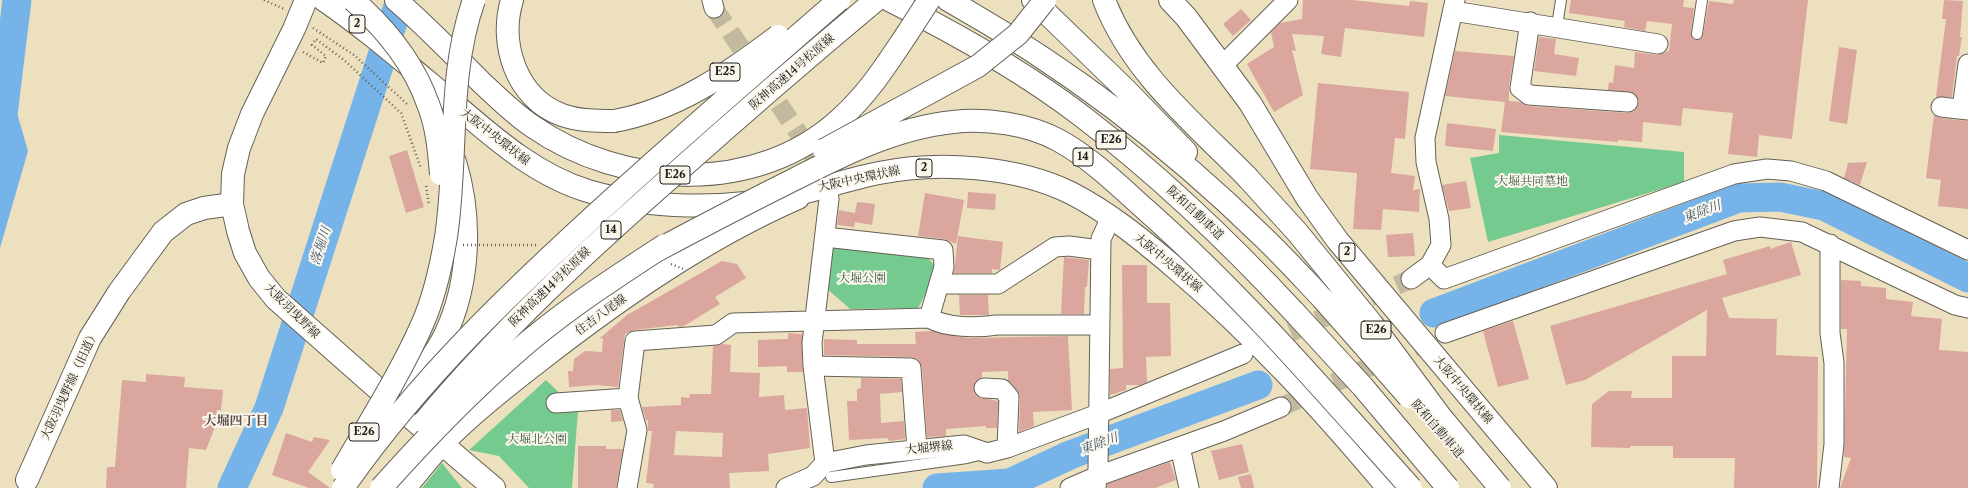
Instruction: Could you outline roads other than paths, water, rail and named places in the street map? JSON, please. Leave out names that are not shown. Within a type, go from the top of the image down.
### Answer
[{"type":"main road","name":"大阪中央環状線","points":[[324,0],[390,50],[512,152],[561,181],[585,190],[622,200],[655,205],[709,205],[788,196],[826,178],[934,166],[978,168],[1023,176],[1069,192],[1111,217],[1148,245],[1193,283],[1249,334],[1327,415],[1388,488]]},
{"type":"main road","name":"E26","points":[[353,0],[378,24],[394,44],[420,84],[428,104],[433,120],[439,157],[442,212],[442,259]]},
{"type":"main road","name":"E26","points":[[396,0],[507,107],[531,126],[557,142],[584,155],[616,166],[649,173],[682,176],[713,174],[740,170],[793,151],[818,136],[841,118],[861,97],[883,70],[929,0]]},
{"type":"main road","name":"E26","points":[[331,488],[422,326],[430,302],[442,259],[449,208],[461,46],[474,0]]},
{"type":"main road","name":"E25","points":[[512,0],[508,14],[508,48],[514,66],[532,96],[546,106],[577,119],[614,121],[652,112],[689,95],[768,44],[824,0]]},
{"type":"main road","name":"阪神高速14号松原線","points":[[343,488],[389,426],[417,393],[526,279],[647,168],[839,0]]},
{"type":"main road","name":"阪神高速14号松原線","points":[[376,488],[409,441],[454,386],[499,337],[552,284],[608,232],[876,0]]},
{"type":"main road","name":"阪和自動車道","points":[[948,0],[1028,49],[1116,110],[1206,184],[1262,236],[1323,299],[1488,488]]},
{"type":"main road","name":"E26","points":[[1033,0],[1126,88],[1213,179],[1262,236]]},
{"type":"main road","name":"14","points":[[381,488],[446,418],[514,354],[574,306],[722,208],[978,66],[1018,34],[1045,0]]},
{"type":"main road","name":"E26","points":[[1104,0],[1123,40],[1149,76],[1247,177],[1297,232],[1372,324],[1440,416],[1500,488]]},
{"type":"main road","name":"大阪中央環状線","points":[[1170,0],[1186,17],[1250,103],[1307,198],[1338,241],[1546,488]]},
{"type":"main road","name":"阪和自動車道","points":[[890,2],[972,43],[1083,117],[1123,149],[1201,217],[1240,255],[1363,387],[1448,488]]},
{"type":"main road","name":"大阪羽曳野線","points":[[298,7],[294,29],[252,114],[239,148],[233,174],[232,204],[245,253],[259,278],[276,299],[442,444]]},
{"type":"main road","points":[[331,488],[429,363],[445,336],[458,304],[463,273],[466,238],[464,204],[458,172],[448,137],[436,113],[412,77],[390,50]]},
{"type":"main road","name":"14","points":[[654,252],[832,160],[874,142],[907,131],[955,121],[1009,124],[1034,130],[1056,139],[1080,153],[1170,231],[1261,321],[1411,488]]},
{"type":"main road","name":"住吉八尾線","points":[[405,488],[442,444],[525,372],[632,293],[692,254],[826,178]]},
{"type":"main road","name":"大阪羽曳野線（旧道）","points":[[29,484],[90,338],[119,292],[163,232],[186,214],[204,208],[232,204]]},
{"type":"main road","points":[[442,444],[494,488]]},
{"type":"street","points":[[1223,65],[1288,0]]},
{"type":"street","points":[[1411,279],[1430,265],[1441,245],[1439,220],[1426,162],[1425,138],[1454,5],[1530,22],[1658,44]]},
{"type":"street","points":[[1530,22],[1520,88],[1529,95],[1628,102]]},
{"type":"street","points":[[1941,107],[1965,110],[1968,64]]},
{"type":"street","points":[[1430,265],[1444,278],[1734,174],[1767,169],[1791,171],[1826,181],[1968,250]]},
{"type":"street","points":[[795,486],[828,470],[813,366],[812,343],[829,199],[826,178]]},
{"type":"street","points":[[1097,477],[1100,250],[1101,239],[1111,217]]},
{"type":"street","points":[[1444,332],[1734,231],[1760,227],[1782,228],[1802,232],[1830,244],[1955,305],[1968,308]]},
{"type":"street","points":[[825,237],[943,250],[944,267],[929,318]]},
{"type":"street","points":[[1829,488],[1834,444],[1834,363],[1830,333],[1830,244]]},
{"type":"street","points":[[939,284],[998,284],[1055,247],[1068,246],[1100,250]]},
{"type":"street","points":[[627,488],[637,430],[628,398],[635,341],[716,335],[732,323],[814,320],[929,318],[939,323],[983,327],[997,325],[1099,325]]},
{"type":"street","points":[[986,453],[1007,448],[1098,414],[1243,354]]},
{"type":"street","points":[[813,366],[911,368],[917,450]]},
{"type":"street","points":[[984,388],[1002,389],[1009,397],[1007,448]]},
{"type":"street","points":[[556,403],[628,398]]},
{"type":"street","points":[[1070,488],[1224,431],[1281,407]]},
{"type":"street","name":"大堀堺線","points":[[828,470],[866,455],[964,445],[986,453]]},
{"type":"street","points":[[1180,447],[1189,488]]},
{"type":"lane","points":[[1557,26],[1561,0]]},
{"type":"lane","points":[[1697,34],[1702,0]]},
{"type":"lane","points":[[828,470],[967,458],[986,453]]},
{"type":"water","points":[[0,54],[28,151],[0,248]]},
{"type":"waterway","points":[[0,139],[17,0]]},
{"type":"waterway","name":"落堀川","points":[[232,488],[269,408],[400,0]]},
{"type":"waterway","name":"東除川","points":[[1434,313],[1739,198],[1780,197],[1824,206],[1968,278]]},
{"type":"waterway","name":"東除川","points":[[937,488],[1010,483],[1070,455],[1258,385]]},
{"type":"tunnel","points":[[714,8],[824,171]]},
{"type":"tunnel","points":[[1264,344],[1411,279]]},
{"type":"tunnel","points":[[1281,407],[1445,333]]},
{"type":"district","name":"大堀四丁目","points":[[236,421]]},
{"type":"park label","name":"大堀共同墓地","points":[[1532,182]]},
{"type":"park label","name":"大堀公園","points":[[862,279]]},
{"type":"park label","name":"大堀北公園","points":[[537,440]]}]
